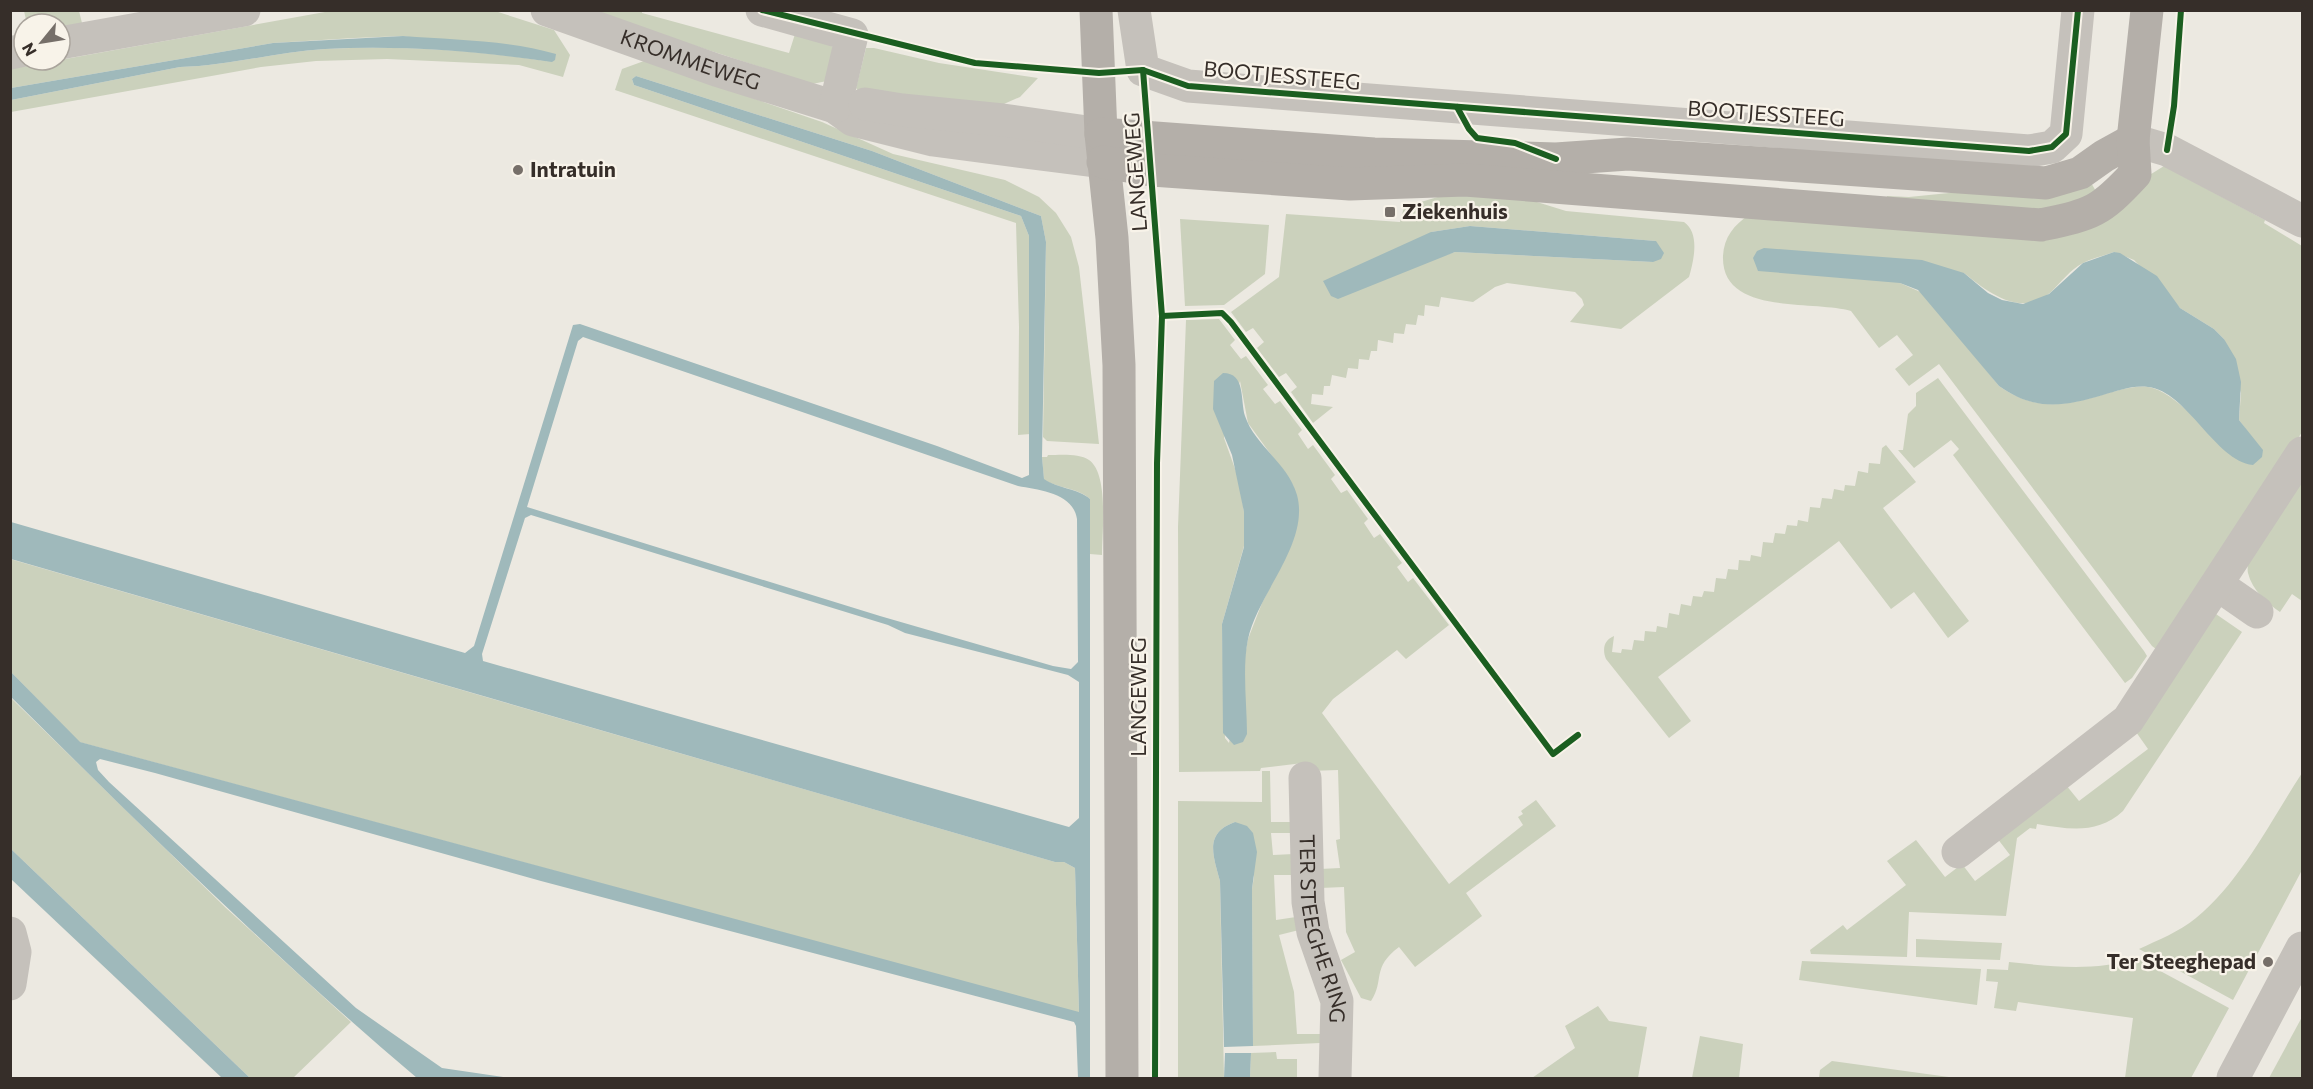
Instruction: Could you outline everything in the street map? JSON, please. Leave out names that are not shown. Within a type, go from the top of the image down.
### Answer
[{"type":"main road","name":"LANGEWEG","points":[[1096,10],[1102,148],[1113,250],[1121,450],[1122,1078]]},
{"type":"main road","points":[[1102,148],[1556,159],[1628,154],[2046,183],[2080,173],[2133,140],[2147,10]]},
{"type":"street","points":[[72,41],[244,10]]},
{"type":"street","name":"KROMMEWEG","points":[[547,10],[716,70],[835,107],[859,103],[902,110],[1003,120],[1102,148]]},
{"type":"street","points":[[762,10],[852,34],[835,107]]},
{"type":"street","name":"BOOTJESSTEEG","points":[[1134,10],[1143,70],[1188,86],[2028,151],[2052,147],[2066,134],[2078,10]]},
{"type":"street","points":[[2133,140],[2167,150],[2302,221]]},
{"type":"street","points":[[1958,852],[2128,720],[2302,453]]},
{"type":"street","points":[[2218,585],[2257,612]]},
{"type":"street","name":"TER STEEGHE RING","points":[[1305,778],[1308,902],[1313,932],[1337,1001],[1335,1078]]},
{"type":"street","points":[[10,933],[15,951],[10,984]]},
{"type":"street","points":[[2233,1078],[2302,948]]},
{"type":"green space","points":[[336,10],[495,11],[554,30],[570,55],[563,77],[519,65],[387,59],[316,61],[261,67],[11,112],[11,100],[180,67],[325,49],[439,50],[496,54],[552,62],[403,36],[354,38],[273,43],[11,88],[10,69],[12,69],[12,72],[72,72],[72,58]]},
{"type":"green space","points":[[79,11],[82,23],[72,25],[72,12],[24,12]]},
{"type":"green space","points":[[589,11],[642,11],[642,13],[789,53],[795,34],[826,40],[835,50],[827,81],[812,84]]},
{"type":"green space","points":[[866,48],[939,63],[1038,78],[1020,97],[997,107],[863,96],[856,88]]},
{"type":"green space","points":[[644,61],[822,122],[893,154],[1005,180],[1039,197],[1056,213],[1071,237],[1079,267],[1099,444],[1047,441],[1043,437],[1046,242],[1041,216],[872,151],[636,76],[632,79],[634,85],[1021,216],[1029,236],[1030,434],[1018,435],[1019,327],[1016,223],[615,90],[622,69]]},
{"type":"green space","points":[[2164,166],[2265,220],[2264,223],[2302,246],[2302,432],[2160,652],[2152,646],[1939,364],[1909,386],[1895,369],[1913,355],[1897,335],[1879,348],[1851,311],[1772,302],[1753,297],[1737,288],[1726,275],[1723,256],[1725,243],[1731,232],[1749,215],[2028,231],[2148,176]],"holes":[[[2114,252],[2134,260],[2180,308],[2214,329],[2224,339],[2241,393],[2239,420],[2245,428],[2233,455],[2193,416],[2159,390],[2148,387],[2128,388],[2078,401],[2052,404],[2026,400],[2013,394],[1999,386],[1925,294],[1900,283],[1964,273],[1995,295],[2017,303],[2028,303],[2051,292],[2074,269],[2090,260]]]},
{"type":"green space","points":[[2089,179],[2098,195],[2066,210],[1886,204],[1887,196],[1909,197]]},
{"type":"green space","points":[[1458,191],[1508,193],[1566,211],[1684,222],[1689,227],[1694,240],[1693,263],[1689,277],[1621,329],[1570,322],[1584,305],[1575,292],[1507,283],[1495,287],[1473,302],[1441,297],[1439,307],[1425,305],[1424,316],[1418,315],[1416,325],[1406,324],[1404,334],[1394,333],[1393,343],[1378,340],[1377,351],[1371,351],[1369,360],[1359,359],[1358,369],[1348,368],[1346,378],[1332,375],[1330,386],[1324,386],[1323,395],[1312,394],[1311,404],[1333,407],[1313,423],[1291,392],[1297,387],[1286,373],[1279,377],[1257,348],[1264,342],[1253,328],[1246,332],[1231,312],[1279,277],[1286,214],[1400,222],[1404,207]],"holes":[[[1470,226],[1656,241],[1653,262],[1455,252],[1430,260],[1431,232]]]},
{"type":"green space","points":[[1180,219],[1269,225],[1265,274],[1224,305],[1185,306]]},
{"type":"green space","points":[[1219,319],[1235,340],[1230,345],[1241,359],[1246,356],[1268,385],[1263,389],[1275,404],[1280,401],[1302,430],[1298,434],[1308,449],[1313,445],[1335,475],[1331,479],[1341,493],[1347,490],[1368,519],[1364,523],[1374,538],[1380,534],[1402,563],[1397,567],[1408,582],[1413,578],[1449,625],[1406,659],[1397,650],[1333,699],[1322,713],[1449,884],[1523,825],[1518,817],[1523,814],[1521,811],[1536,800],[1556,826],[1466,893],[1482,916],[1415,967],[1399,947],[1390,954],[1382,968],[1371,1001],[1361,998],[1341,960],[1355,952],[1346,932],[1344,887],[1320,888],[1320,869],[1340,868],[1336,840],[1340,839],[1338,770],[1309,771],[1303,763],[1261,768],[1260,771],[1179,772],[1178,527],[1186,320]],"holes":[[[1240,381],[1248,423],[1293,485],[1299,513],[1292,543],[1262,603],[1248,639],[1229,743],[1225,738],[1222,624],[1244,546],[1244,512],[1239,480],[1224,438]]]},
{"type":"green space","points":[[1938,378],[2144,651],[2147,656],[2132,678],[2125,683],[1953,455],[1959,449],[1951,440],[1914,468],[1898,450],[1903,450],[1908,414],[1916,406],[1916,393]]},
{"type":"green space","points":[[1886,445],[1916,482],[1883,508],[1969,621],[1948,638],[1914,592],[1891,609],[1839,541],[1658,677],[1691,721],[1669,738],[1606,659],[1604,648],[1606,642],[1614,636],[1612,652],[1621,653],[1622,649],[1632,650],[1634,640],[1644,641],[1645,631],[1656,632],[1657,626],[1667,628],[1669,613],[1679,615],[1681,604],[1691,606],[1693,596],[1702,597],[1704,591],[1714,592],[1716,578],[1726,579],[1728,569],[1738,570],[1739,560],[1750,561],[1751,555],[1761,557],[1763,542],[1773,543],[1775,533],[1785,534],[1787,525],[1797,526],[1798,520],[1808,522],[1810,507],[1820,508],[1822,498],[1832,499],[1834,489],[1844,491],[1845,485],[1855,486],[1858,471],[1868,473],[1869,463],[1880,464],[1882,448]]},
{"type":"green space","points":[[1048,455],[1080,456],[1089,460],[1095,467],[1102,490],[1102,555],[1090,554],[1090,499],[1044,480],[1042,457]]},
{"type":"green space","points":[[2302,470],[2302,601],[2292,594],[2280,612],[2256,590],[2248,573],[2248,563],[2260,536]]},
{"type":"green space","points":[[10,559],[1055,862],[1064,862],[1075,868],[1079,1013],[79,742],[11,672]]},
{"type":"green space","points":[[2213,612],[2242,632],[2123,811],[2113,819],[2093,827],[2071,828],[2037,824],[2036,829],[2030,828],[2017,838],[2006,916],[1909,912],[1907,957],[1811,954],[1810,950],[1843,925],[1847,930],[1906,885],[1887,861],[1916,840],[1945,877],[1962,864],[1975,881],[2010,855],[1997,838],[2066,785],[2079,801],[2148,749],[2136,732]]},
{"type":"green space","points":[[10,697],[226,908],[351,1022],[293,1078],[250,1078],[11,849]]},
{"type":"green space","points":[[1262,771],[1270,771],[1271,822],[1293,822],[1293,833],[1271,833],[1273,855],[1294,854],[1295,875],[1274,875],[1276,920],[1296,917],[1299,930],[1279,935],[1294,992],[1297,1034],[1320,1034],[1320,1043],[1253,1046],[1252,889],[1254,877],[1235,822],[1219,832],[1213,846],[1220,881],[1224,1078],[1178,1078],[1178,801],[1262,802]]},
{"type":"green space","points":[[2302,773],[2302,870],[2233,1000],[2139,949],[2196,918],[2227,887],[2254,850]]},
{"type":"green space","points":[[1916,939],[2002,943],[2000,960],[1916,957]]},
{"type":"green space","points":[[2138,959],[2229,1008],[2191,1078],[2125,1078],[2133,1018],[2018,1002],[2016,1011],[1994,1008],[1998,982],[1986,981],[1987,969],[2008,970],[2009,962],[2090,967]]},
{"type":"green space","points":[[1802,961],[1981,969],[1977,1005],[1799,980]]},
{"type":"green space","points":[[1598,1006],[1609,1021],[1647,1027],[1638,1078],[1532,1078],[1575,1048],[1565,1026]]},
{"type":"green space","points":[[2302,1017],[2302,1078],[2269,1078]]},
{"type":"green space","points":[[1700,1036],[1743,1044],[1739,1078],[1692,1078]]},
{"type":"green space","points":[[1276,1052],[1277,1059],[1297,1059],[1297,1078],[1250,1078],[1251,1053]]},
{"type":"green space","points":[[1832,1061],[1956,1078],[1819,1078],[1820,1070]]},
{"type":"water","points":[[403,36],[500,43],[556,54],[552,62],[438,50],[325,49],[180,67],[11,100],[11,88],[273,43]]},
{"type":"water","points":[[636,76],[872,151],[1041,216],[1046,242],[1042,457],[1044,479],[1090,499],[1090,1078],[1078,1078],[1074,1022],[541,881],[155,773],[100,759],[96,762],[98,770],[109,782],[356,1008],[442,1068],[510,1078],[417,1078],[261,939],[11,697],[11,672],[80,742],[1079,1012],[1075,868],[1064,862],[1055,862],[11,559],[11,522],[465,653],[474,646],[573,325],[580,324],[937,446],[1022,478],[1029,475],[1029,236],[1021,216],[634,85],[632,79]],"holes":[[[583,337],[1018,486],[1045,491],[1062,498],[1069,503],[1077,519],[1078,662],[1071,669],[1053,666],[880,616],[527,507],[578,341]],[[531,515],[888,625],[905,633],[1068,675],[1079,682],[1079,818],[1069,827],[483,661],[482,654],[525,518]]]},
{"type":"water","points":[[1470,226],[1656,241],[1664,253],[1661,259],[1653,262],[1455,252],[1338,299],[1331,296],[1323,281],[1431,232]]},
{"type":"water","points":[[1764,248],[1922,260],[1964,273],[1988,293],[2002,300],[2023,304],[2049,294],[2083,263],[2114,252],[2120,253],[2157,276],[2180,308],[2214,329],[2224,339],[2236,359],[2241,382],[2239,420],[2263,450],[2262,457],[2253,465],[2239,461],[2213,440],[2176,400],[2162,391],[2148,387],[2119,390],[2062,404],[2024,400],[1999,386],[1918,290],[1900,283],[1758,271],[1753,258],[1757,251]]},
{"type":"water","points":[[1223,373],[1230,374],[1239,382],[1245,416],[1250,427],[1293,484],[1299,513],[1290,550],[1262,604],[1248,639],[1245,674],[1247,734],[1243,742],[1234,745],[1223,733],[1222,624],[1244,547],[1244,512],[1232,455],[1213,409],[1214,381]]},
{"type":"water","points":[[1235,822],[1247,826],[1253,833],[1257,852],[1252,889],[1253,1046],[1224,1047],[1220,881],[1213,846],[1219,832]]},
{"type":"water","points":[[11,849],[250,1078],[222,1078],[11,879]]},
{"type":"water","points":[[1225,1053],[1251,1053],[1250,1078],[1224,1078]]},
{"type":"cycle path","points":[[762,10],[975,63],[1099,73],[1143,70],[1188,86],[2029,151],[2052,147],[2066,134],[2078,10]]},
{"type":"cycle path","points":[[2167,150],[2174,106],[2181,10]]},
{"type":"cycle path","points":[[1143,70],[1162,316],[1157,463],[1155,1078]]},
{"type":"cycle path","points":[[1457,107],[1469,129],[1477,138],[1515,143],[1556,159]]},
{"type":"cycle path","points":[[1162,316],[1222,313],[1231,322],[1553,754],[1578,735]]},
{"type":"place","name":"Intratuin","points":[[518,170]]},
{"type":"place","name":"Ziekenhuis","points":[[1390,212]]},
{"type":"place","name":"Ter Steeghepad","points":[[2268,962]]}]
